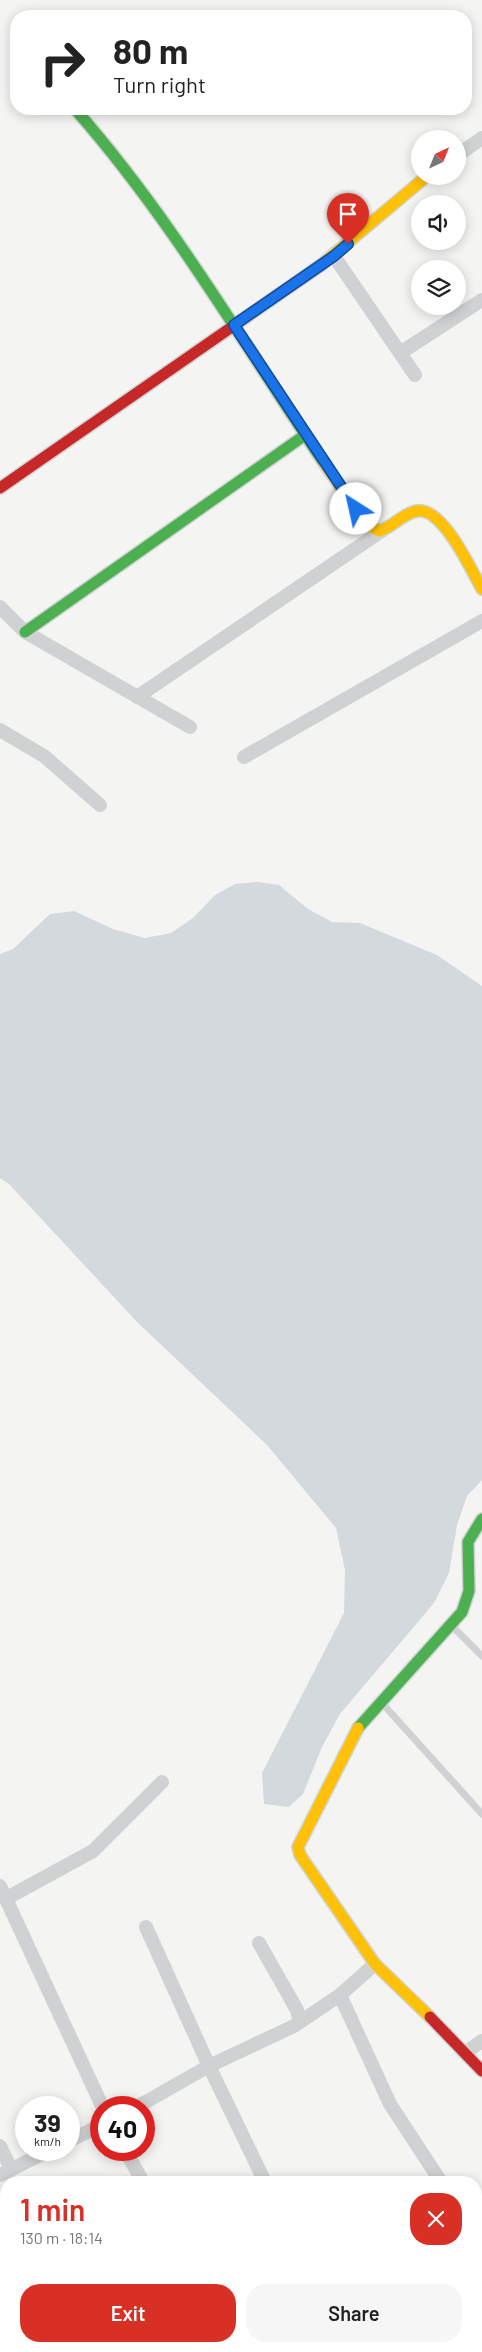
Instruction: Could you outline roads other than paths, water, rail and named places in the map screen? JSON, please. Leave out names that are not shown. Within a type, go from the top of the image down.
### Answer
[{"type":"street","points":[[81,115],[104,140],[184,248],[305,435],[366,524],[375,530],[383,530]]},
{"type":"street","points":[[466,149],[482,138]]},
{"type":"street","points":[[0,488],[334,256],[415,185]]},
{"type":"street","points":[[334,256],[415,375]]},
{"type":"street","points":[[400,353],[482,300]]},
{"type":"street","points":[[25,632],[305,435]]},
{"type":"street","points":[[137,697],[383,530],[417,511],[424,511],[435,516],[482,589]]},
{"type":"street","points":[[0,607],[25,632],[190,727]]},
{"type":"street","points":[[244,757],[482,622]]},
{"type":"street","points":[[0,730],[44,756],[100,805]]},
{"type":"street","points":[[482,1519],[468,1542],[468,1597],[462,1612],[356,1730],[298,1847],[300,1854],[375,1964],[466,2052],[482,2071]]},
{"type":"street","points":[[97,2096],[3,1892],[93,1851],[162,1782]]},
{"type":"street","points":[[146,1927],[209,2066],[262,2176]]},
{"type":"street","points":[[259,1943],[297,2010],[300,2022]]},
{"type":"street","points":[[155,2097],[209,2066],[300,2022],[340,1996],[375,1964]]},
{"type":"street","points":[[340,1996],[390,2104],[437,2176]]},
{"type":"street","points":[[466,2052],[482,2041]]},
{"type":"street","points":[[0,2146],[6,2172],[28,2161]]},
{"type":"street","points":[[131,2161],[140,2176]]},
{"type":"lane","points":[[451,1625],[482,1656]]},
{"type":"lane","points":[[381,1702],[482,1814]]}]
